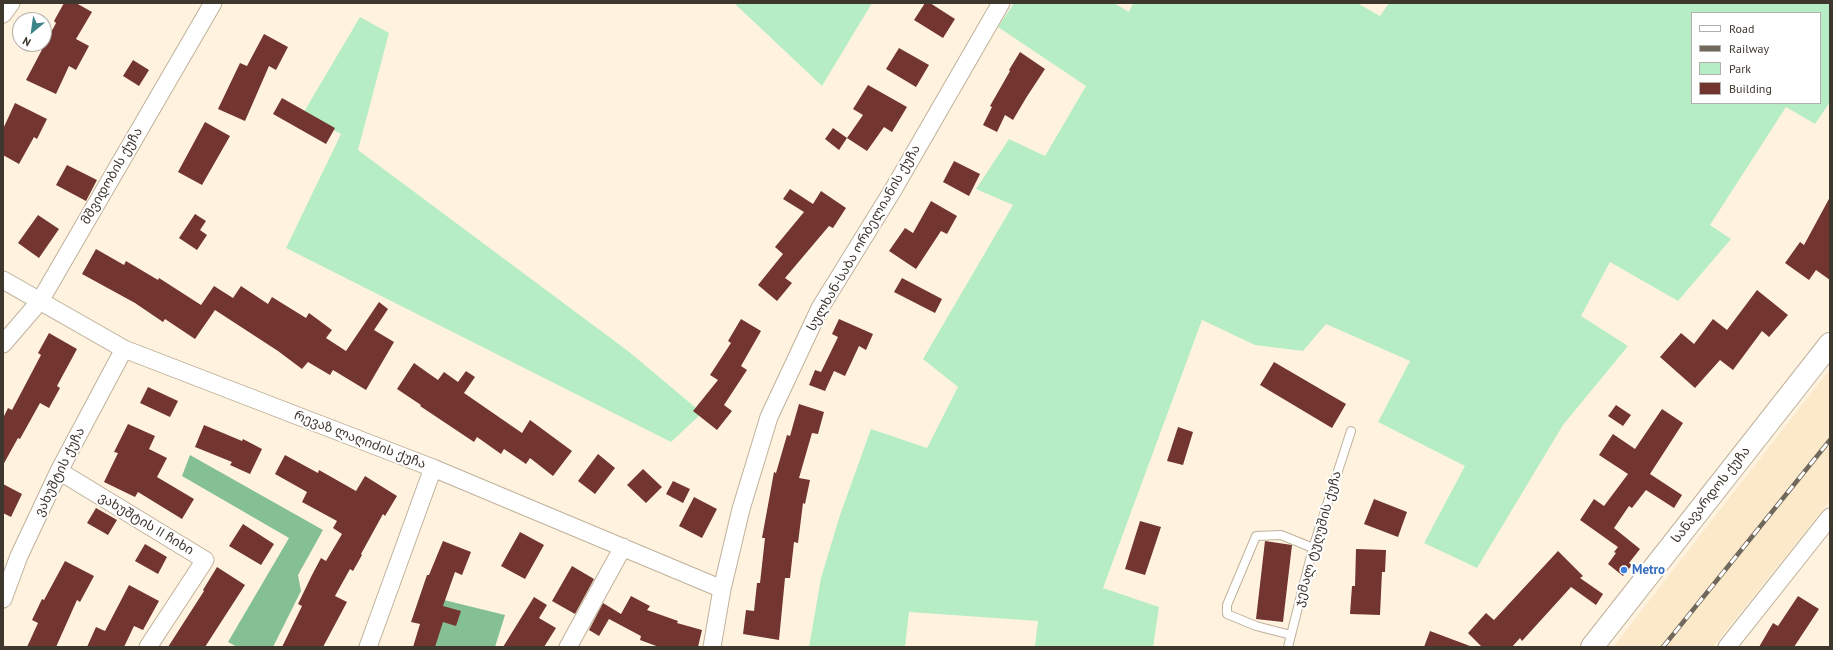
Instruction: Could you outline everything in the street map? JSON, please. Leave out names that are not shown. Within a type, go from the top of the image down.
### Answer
[{"type":"highway","name":"სანავარდოს ქუჩა","points":[[1592,647],[1830,344]]},
{"type":"street","points":[[3,14],[11,3]]},
{"type":"street","name":"მშვიდობის ქუჩა","points":[[3,344],[40,300],[213,3]]},
{"type":"street","name":"სულხან-საბა ორბელიანის ქუჩა","points":[[712,647],[722,589],[741,509],[769,417],[820,308],[893,190],[1001,3]]},
{"type":"street","name":"რევაზ ლაღიძის ქუჩა","points":[[3,280],[124,349],[433,468],[722,589]]},
{"type":"street","name":"ვახუშტის ქუჩა","points":[[3,599],[19,556],[59,471],[124,349]]},
{"type":"street","points":[[368,647],[433,468]]},
{"type":"street","name":"ვახუშტის II ჩიხი","points":[[59,471],[206,560],[148,647]]},
{"type":"street","points":[[1727,647],[1830,517]]},
{"type":"street","points":[[568,647],[623,547]]},
{"type":"lane","name":"ჯემალ ტუღუშის ქუჩა","points":[[1288,647],[1313,548],[1351,431]]},
{"type":"lane","points":[[1291,635],[1256,626],[1227,614],[1227,605],[1256,536],[1281,535],[1313,548]]},
{"type":"shaded area","points":[[1830,369],[1830,501],[1713,647],[1613,647]]},
{"type":"green space","points":[[734,3],[872,3],[822,86]]},
{"type":"green space","points":[[1014,3],[1114,3],[1129,12],[1133,3],[1357,3],[1380,16],[1389,3],[1830,3],[1830,102],[1815,124],[1786,107],[1710,225],[1731,239],[1678,301],[1610,262],[1581,316],[1628,346],[1563,425],[1477,568],[1424,543],[1465,466],[1378,422],[1410,361],[1326,324],[1303,351],[1255,345],[1202,320],[1103,588],[1159,607],[1153,647],[1035,646],[1038,621],[909,612],[905,647],[809,647],[821,578],[840,515],[871,429],[927,448],[958,387],[923,359],[1013,205],[976,189],[1009,139],[1045,156],[1086,86],[998,27]]},
{"type":"green space","points":[[360,17],[389,33],[358,150],[628,351],[702,413],[671,442],[286,248],[341,134],[302,115]]},
{"type":"green space","points":[[190,455],[323,530],[298,575],[301,591],[273,647],[237,647],[228,642],[289,538],[182,476]]},
{"type":"green space","points":[[436,598],[505,615],[495,647],[424,647]]},
{"type":"building","points":[[64,3],[76,3],[92,12],[76,39],[89,46],[76,70],[69,66],[56,94],[26,80],[41,52],[52,52],[52,31],[56,23],[54,21]]},
{"type":"building","points":[[925,3],[930,3],[955,19],[943,38],[914,20]]},
{"type":"building","points":[[264,34],[288,47],[276,70],[269,66],[245,121],[218,109],[240,63],[247,66]]},
{"type":"building","points":[[899,48],[929,65],[916,87],[886,69]]},
{"type":"building","points":[[1020,52],[1045,69],[1013,120],[1005,115],[997,132],[983,125],[992,107],[990,106]]},
{"type":"building","points":[[133,60],[149,70],[139,86],[123,76]]},
{"type":"building","points":[[868,85],[907,107],[892,132],[884,127],[867,151],[847,138],[863,115],[853,109]]},
{"type":"building","points":[[282,98],[335,128],[326,144],[273,114]]},
{"type":"building","points":[[15,103],[47,119],[37,139],[34,137],[19,164],[3,155],[3,129]]},
{"type":"building","points":[[205,122],[230,136],[202,185],[178,172]]},
{"type":"building","points":[[833,128],[847,138],[839,150],[825,139]]},
{"type":"building","points":[[954,161],[980,174],[969,196],[943,182]]},
{"type":"building","points":[[67,165],[97,180],[86,201],[56,185]]},
{"type":"building","points":[[790,189],[813,204],[821,191],[846,208],[833,228],[829,226],[785,278],[792,283],[777,301],[758,285],[783,254],[775,247],[804,212],[783,199]]},
{"type":"building","points":[[1830,197],[1830,280],[1816,270],[1809,280],[1785,263],[1800,242],[1804,245]]},
{"type":"building","points":[[931,201],[957,216],[947,234],[941,231],[916,269],[889,251],[905,228],[913,233]]},
{"type":"building","points":[[195,214],[206,221],[200,230],[207,235],[197,250],[179,238]]},
{"type":"building","points":[[38,215],[59,229],[39,258],[18,243]]},
{"type":"building","points":[[96,249],[124,265],[126,261],[158,280],[159,278],[201,305],[214,286],[233,298],[241,286],[268,304],[272,297],[306,318],[309,313],[332,330],[326,338],[346,351],[379,302],[388,309],[374,330],[394,342],[366,390],[333,370],[330,375],[308,362],[302,369],[278,351],[215,310],[195,339],[165,319],[163,322],[135,303],[82,274]]},
{"type":"building","points":[[902,278],[942,299],[935,313],[894,292]]},
{"type":"building","points":[[1757,290],[1788,315],[1769,337],[1762,331],[1733,370],[1720,360],[1695,388],[1660,357],[1681,333],[1694,344],[1713,319],[1727,330]]},
{"type":"building","points":[[741,319],[761,331],[741,366],[747,370],[724,405],[732,411],[717,430],[693,411],[718,380],[710,375],[731,343],[728,341]]},
{"type":"building","points":[[839,319],[873,334],[866,350],[859,346],[845,376],[834,371],[825,391],[809,385],[815,370],[821,372],[838,337],[832,334]]},
{"type":"building","points":[[49,333],[77,349],[57,386],[60,388],[49,408],[40,403],[20,439],[18,438],[3,465],[3,418],[8,408],[12,410],[41,355],[38,353]]},
{"type":"building","points":[[1274,362],[1346,404],[1332,428],[1260,385]]},
{"type":"building","points":[[414,363],[438,380],[444,372],[458,382],[466,371],[475,377],[464,393],[522,433],[530,420],[572,451],[553,476],[530,458],[526,464],[504,449],[501,454],[477,437],[474,442],[397,389]]},
{"type":"building","points":[[148,387],[178,401],[170,417],[140,403]]},
{"type":"building","points":[[799,404],[824,412],[818,434],[812,433],[799,478],[810,480],[805,504],[803,503],[798,543],[794,542],[790,578],[785,578],[779,640],[743,634],[746,610],[754,611],[757,583],[760,583],[765,538],[762,538],[774,472],[776,473],[787,435],[790,436]]},
{"type":"building","points":[[1616,405],[1631,415],[1623,426],[1608,416]]},
{"type":"building","points":[[1662,409],[1683,423],[1650,474],[1682,495],[1674,508],[1646,490],[1632,508],[1629,506],[1614,528],[1640,549],[1629,563],[1632,565],[1623,576],[1608,564],[1616,553],[1614,552],[1618,547],[1580,520],[1594,499],[1604,506],[1628,474],[1599,455],[1613,434],[1635,449]]},
{"type":"building","points":[[128,424],[155,436],[149,449],[167,458],[157,477],[194,499],[182,519],[138,492],[135,497],[104,482],[118,453],[114,452]]},
{"type":"building","points":[[204,425],[242,441],[243,439],[262,449],[250,474],[230,465],[232,462],[195,447]]},
{"type":"building","points":[[1178,427],[1193,432],[1183,465],[1167,461]]},
{"type":"building","points":[[598,454],[615,468],[595,494],[578,481]]},
{"type":"building","points":[[285,455],[318,473],[319,470],[356,491],[365,476],[397,496],[385,516],[383,514],[353,571],[350,569],[335,596],[347,602],[323,647],[282,647],[302,606],[298,604],[321,558],[326,561],[342,534],[333,528],[337,521],[302,502],[307,492],[275,474]]},
{"type":"building","points":[[643,469],[662,487],[646,503],[627,485]]},
{"type":"building","points":[[673,481],[690,489],[683,503],[666,494]]},
{"type":"building","points":[[3,484],[22,494],[11,517],[3,513]]},
{"type":"building","points":[[694,497],[717,509],[702,538],[679,526]]},
{"type":"building","points":[[1374,499],[1407,512],[1398,537],[1364,524]]},
{"type":"building","points":[[96,508],[117,520],[108,535],[87,523]]},
{"type":"building","points":[[1140,521],[1161,527],[1145,575],[1125,569]]},
{"type":"building","points":[[243,524],[274,544],[261,565],[229,546]]},
{"type":"building","points":[[520,532],[544,545],[525,579],[501,566]]},
{"type":"building","points":[[443,541],[471,552],[462,575],[455,572],[443,606],[461,611],[456,626],[443,622],[435,647],[413,647],[420,624],[411,622],[427,575],[429,575]]},
{"type":"building","points":[[1265,541],[1292,545],[1283,622],[1256,619]]},
{"type":"building","points":[[145,544],[167,557],[158,574],[135,561]]},
{"type":"building","points":[[1356,549],[1386,550],[1385,572],[1382,572],[1380,615],[1350,614],[1352,586],[1355,586]]},
{"type":"building","points":[[1558,551],[1583,576],[1580,578],[1603,594],[1596,605],[1571,587],[1522,641],[1520,638],[1512,647],[1482,647],[1468,633],[1486,613],[1494,620]]},
{"type":"building","points":[[65,561],[94,576],[80,602],[77,600],[56,647],[27,647],[38,623],[32,620],[42,599],[44,600]]},
{"type":"building","points":[[572,566],[594,579],[575,614],[552,601]]},
{"type":"building","points":[[217,567],[245,585],[205,647],[168,647],[204,591],[203,590]]},
{"type":"building","points":[[129,585],[159,601],[143,630],[134,626],[124,647],[87,647],[96,627],[105,631]]},
{"type":"building","points":[[631,596],[650,606],[647,610],[678,621],[677,623],[702,630],[698,647],[659,647],[640,640],[641,636],[609,619],[599,636],[589,630],[603,603],[621,614]]},
{"type":"building","points":[[1798,596],[1819,609],[1794,647],[1759,647],[1773,623],[1778,626]]},
{"type":"building","points":[[534,597],[547,605],[539,618],[556,628],[544,647],[503,647]]},
{"type":"building","points":[[1430,631],[1470,646],[1470,647],[1424,647]]},
{"type":"railway","points":[[1663,647],[1830,440]]},
{"type":"place","name":"Metro","points":[[1624,570]]}]
